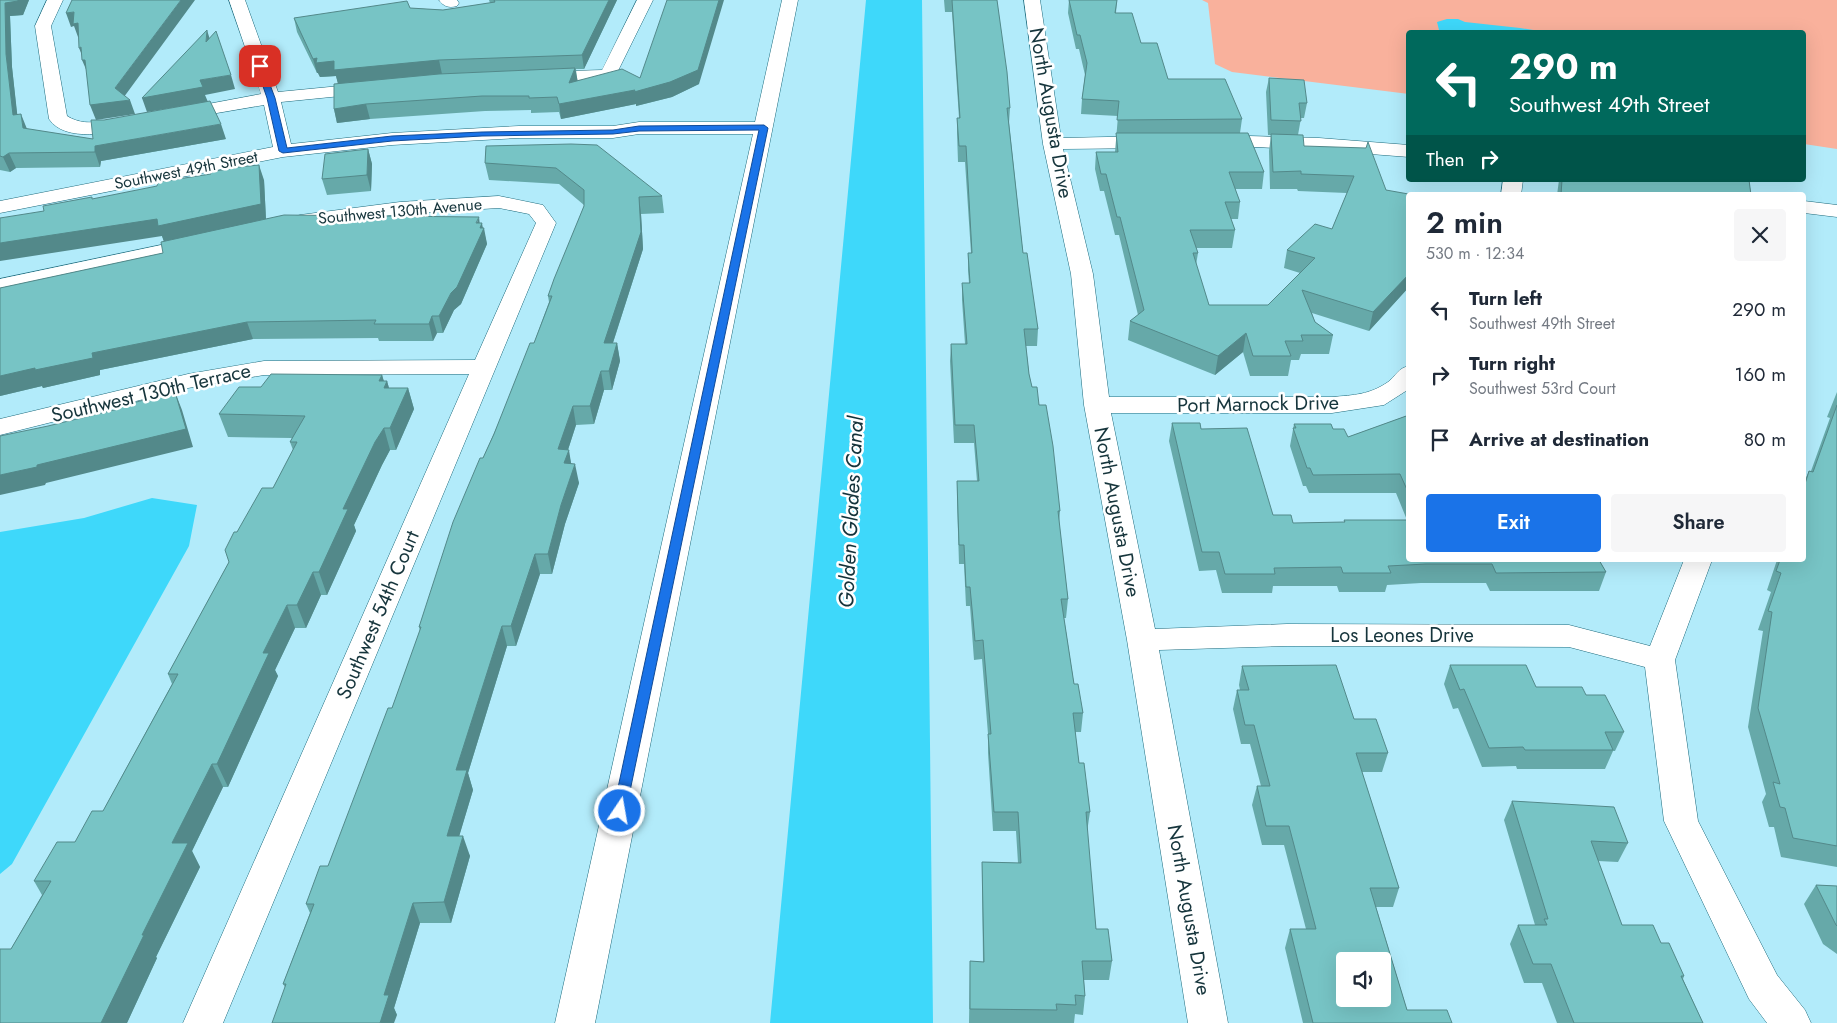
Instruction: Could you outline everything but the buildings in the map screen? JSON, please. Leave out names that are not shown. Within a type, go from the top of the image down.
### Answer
[{"type":"street","points":[[55,0],[43,26],[58,119],[73,128],[109,126],[271,98],[385,86]]},
{"type":"street","points":[[237,0],[271,98],[283,151]]},
{"type":"street","points":[[520,78],[608,75],[645,0]]},
{"type":"street","points":[[575,1023],[790,0]]},
{"type":"street","name":"North Augusta Drive","points":[[1032,0],[1052,144],[1082,274],[1097,405],[1142,640],[1208,1023]]},
{"type":"street","name":"Southwest 49th Street","points":[[0,207],[283,151],[392,139],[519,132],[613,132],[637,135],[763,132]]},
{"type":"street","points":[[1052,144],[1169,141]]},
{"type":"street","points":[[1199,141],[1319,144],[1406,151]]},
{"type":"street","name":"Southwest 130th Avenue","points":[[283,225],[312,218],[400,208],[499,202],[536,209]]},
{"type":"street","points":[[1806,207],[1837,212]]},
{"type":"street","name":"Southwest 54th Court","points":[[203,1023],[546,223],[536,209]]},
{"type":"street","points":[[0,286],[214,240]]},
{"type":"street","name":"Southwest 130th Terrace","points":[[0,428],[188,381],[264,368],[484,367]]},
{"type":"street","name":"Port Marnock Drive","points":[[1097,405],[1332,406],[1376,400],[1398,386],[1406,376]]},
{"type":"street","points":[[1697,562],[1660,660],[1680,821],[1763,987],[1791,1023]]},
{"type":"street","name":"Los Leones Drive","points":[[1142,640],[1287,635],[1569,636],[1660,660]]},
{"type":"shaded area","points":[[1202,0],[1837,0],[1837,149],[1806,144],[1806,30],[1406,30],[1406,94],[1232,72],[1215,64],[1208,3]]},
{"type":"water","name":"Golden Glades Canal","points":[[866,0],[922,0],[933,1023],[770,1023]]},
{"type":"water","points":[[1447,19],[1458,19],[1465,22],[1533,30],[1439,30],[1437,22]]},
{"type":"water","points":[[152,498],[197,505],[189,546],[12,864],[0,874],[0,532],[84,518]]},
{"type":"route","points":[[260,66],[271,98],[283,151],[392,139],[519,132],[613,132],[639,128],[764,128],[620,811]]}]
